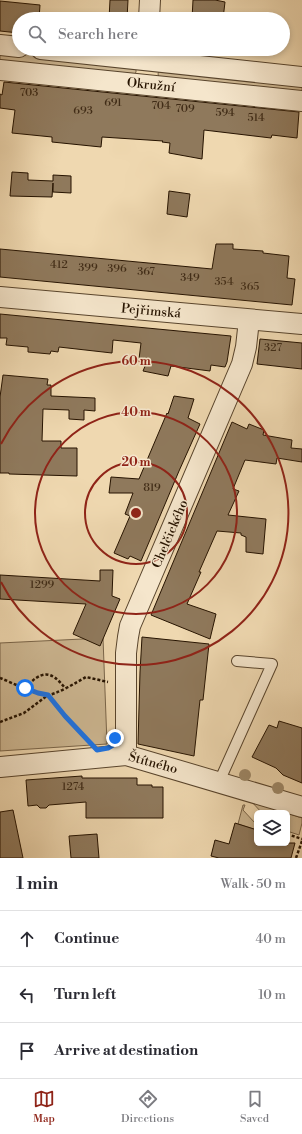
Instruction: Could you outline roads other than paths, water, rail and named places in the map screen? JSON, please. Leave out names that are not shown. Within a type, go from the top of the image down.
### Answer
[{"type":"street","points":[[150,0],[150,12]]},
{"type":"street","points":[[0,45],[12,46]]},
{"type":"street","points":[[146,85],[148,56]]},
{"type":"street","name":"Okružní","points":[[155,56],[302,77]]},
{"type":"street","name":"Okružní","points":[[0,70],[302,101]]},
{"type":"street","name":"Pejřimská","points":[[0,297],[302,324]]},
{"type":"street","name":"Chelčického","points":[[126,755],[126,653],[130,626],[242,364],[246,348],[249,320]]},
{"type":"street","name":"Štítného","points":[[0,767],[126,755],[302,807]]},
{"type":"lane","points":[[219,782],[272,664],[237,661]]}]
